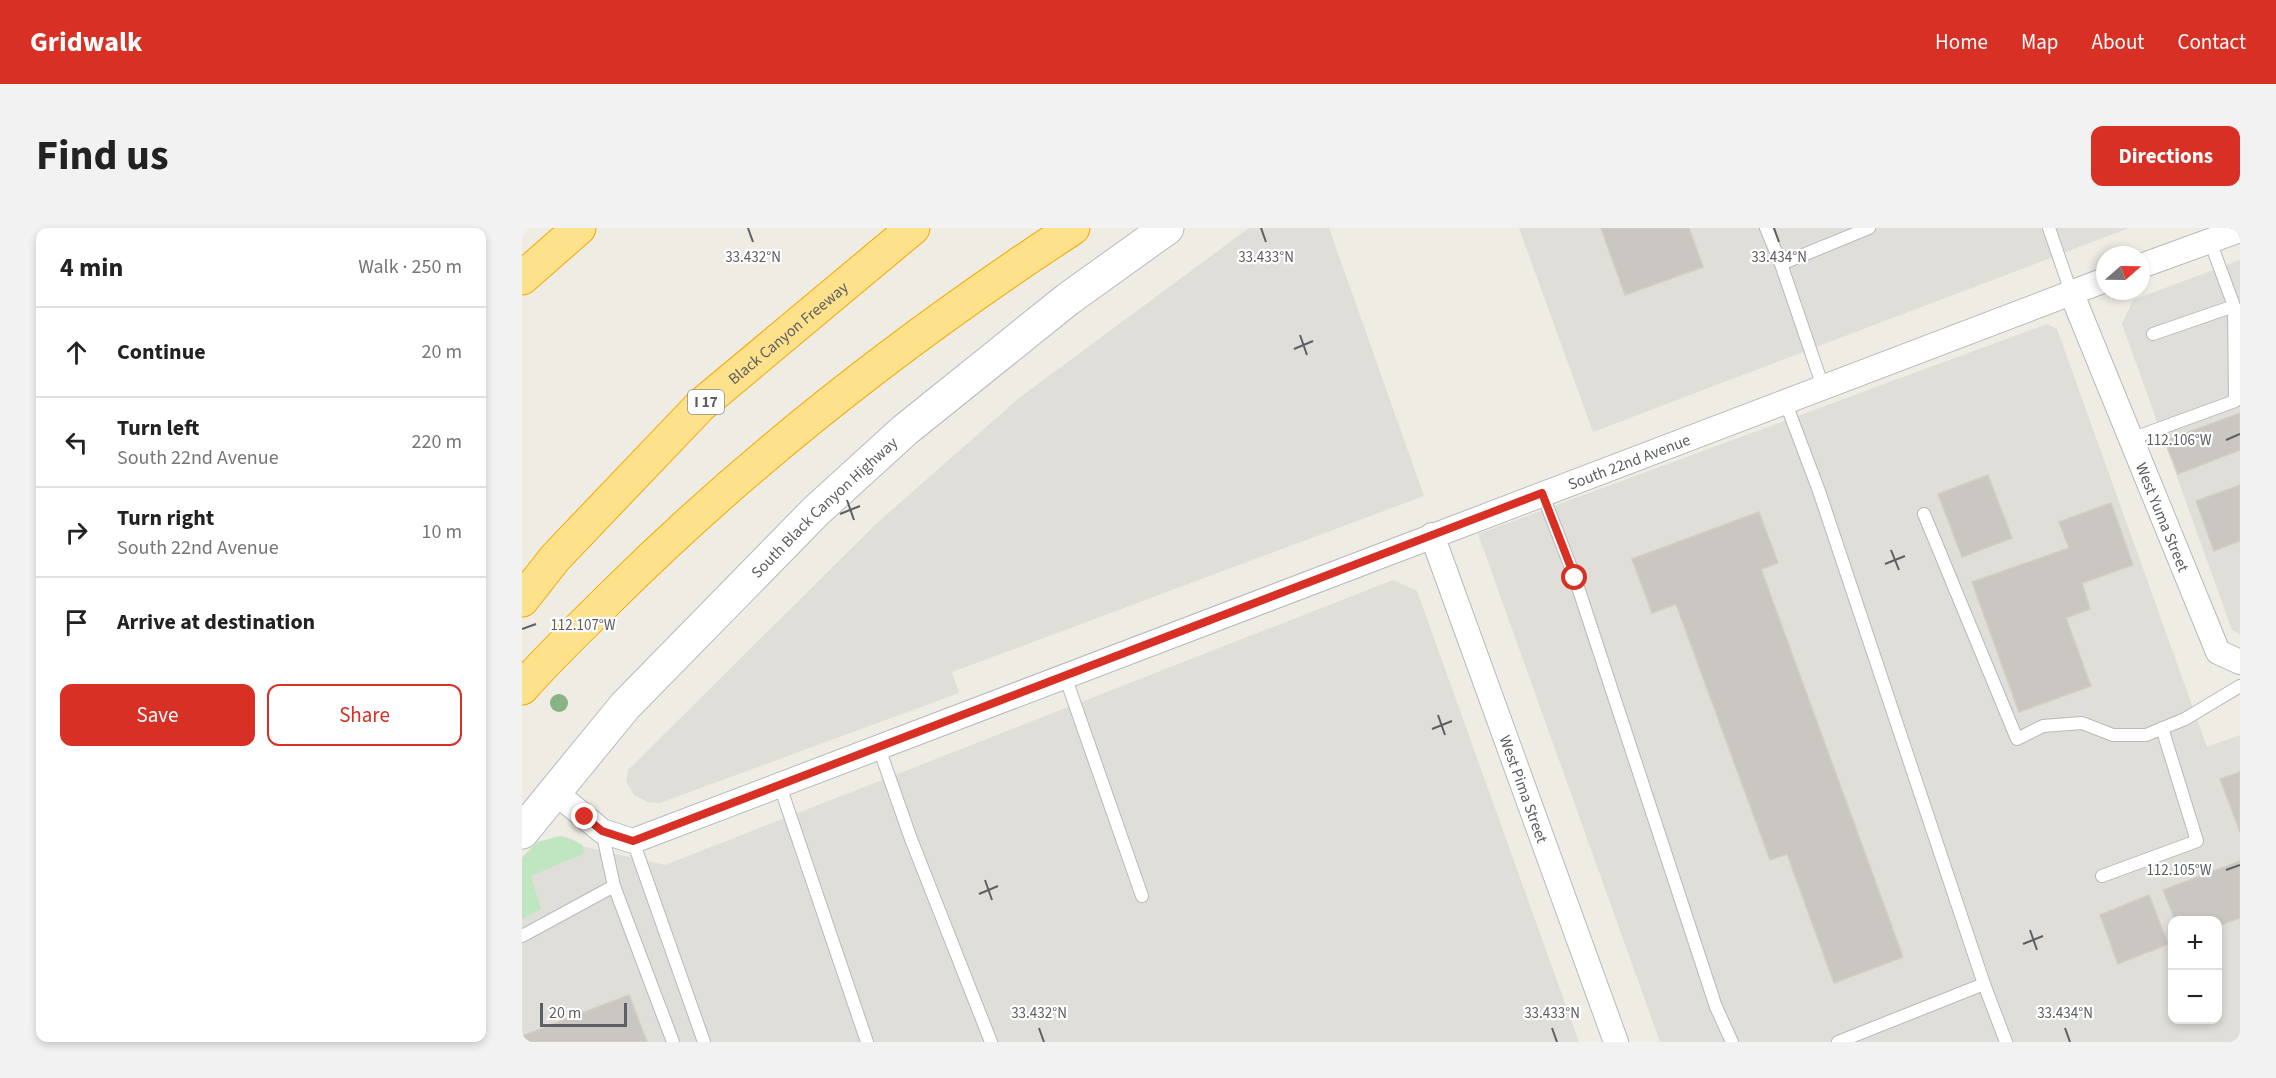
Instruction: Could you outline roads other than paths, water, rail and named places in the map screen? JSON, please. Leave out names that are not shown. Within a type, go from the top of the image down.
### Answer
[{"type":"highway","points":[[522,278],[579,228]]},
{"type":"highway","name":"Black Canyon Freeway","points":[[522,600],[555,558],[701,405],[913,228]]},
{"type":"highway","points":[[522,688],[673,535],[755,464],[916,337],[1073,228]]},
{"type":"main road","name":"South Black Canyon Highway","points":[[522,832],[625,706],[824,504],[905,430],[1051,313],[1167,228]]},
{"type":"street","points":[[2150,263],[2240,230]]},
{"type":"street","name":"South 22nd Avenue","points":[[633,841],[2096,283]]},
{"type":"street","name":"West Yuma Street","points":[[2072,292],[2218,652],[2240,662]]},
{"type":"street","name":"West Pima Street","points":[[1432,535],[1616,1042]]},
{"type":"street","points":[[556,793],[602,831],[633,841]]},
{"type":"lane","points":[[1766,228],[1823,387]]},
{"type":"lane","points":[[1780,264],[1869,228]]},
{"type":"lane","points":[[2049,228],[2072,292]]},
{"type":"lane","points":[[2131,439],[2235,401],[2234,306],[2210,241]]},
{"type":"lane","points":[[2153,334],[2234,306]]},
{"type":"lane","points":[[1785,401],[1819,491],[1984,984],[2006,1042]]},
{"type":"lane","points":[[1542,493],[1575,578],[1716,1007],[1732,1042]]},
{"type":"lane","points":[[1924,514],[2017,739],[2043,726],[2082,723],[2113,735],[2146,735],[2185,719],[2240,686]]},
{"type":"lane","points":[[1065,676],[1142,896]]},
{"type":"lane","points":[[2102,876],[2197,841],[2162,728]]},
{"type":"lane","points":[[879,748],[911,839],[991,1042]]},
{"type":"lane","points":[[780,786],[867,1042]]},
{"type":"lane","points":[[602,831],[614,886],[673,1042]]},
{"type":"lane","points":[[633,841],[704,1042]]},
{"type":"lane","points":[[522,936],[614,886]]},
{"type":"lane","points":[[1838,1042],[1984,984]]}]
